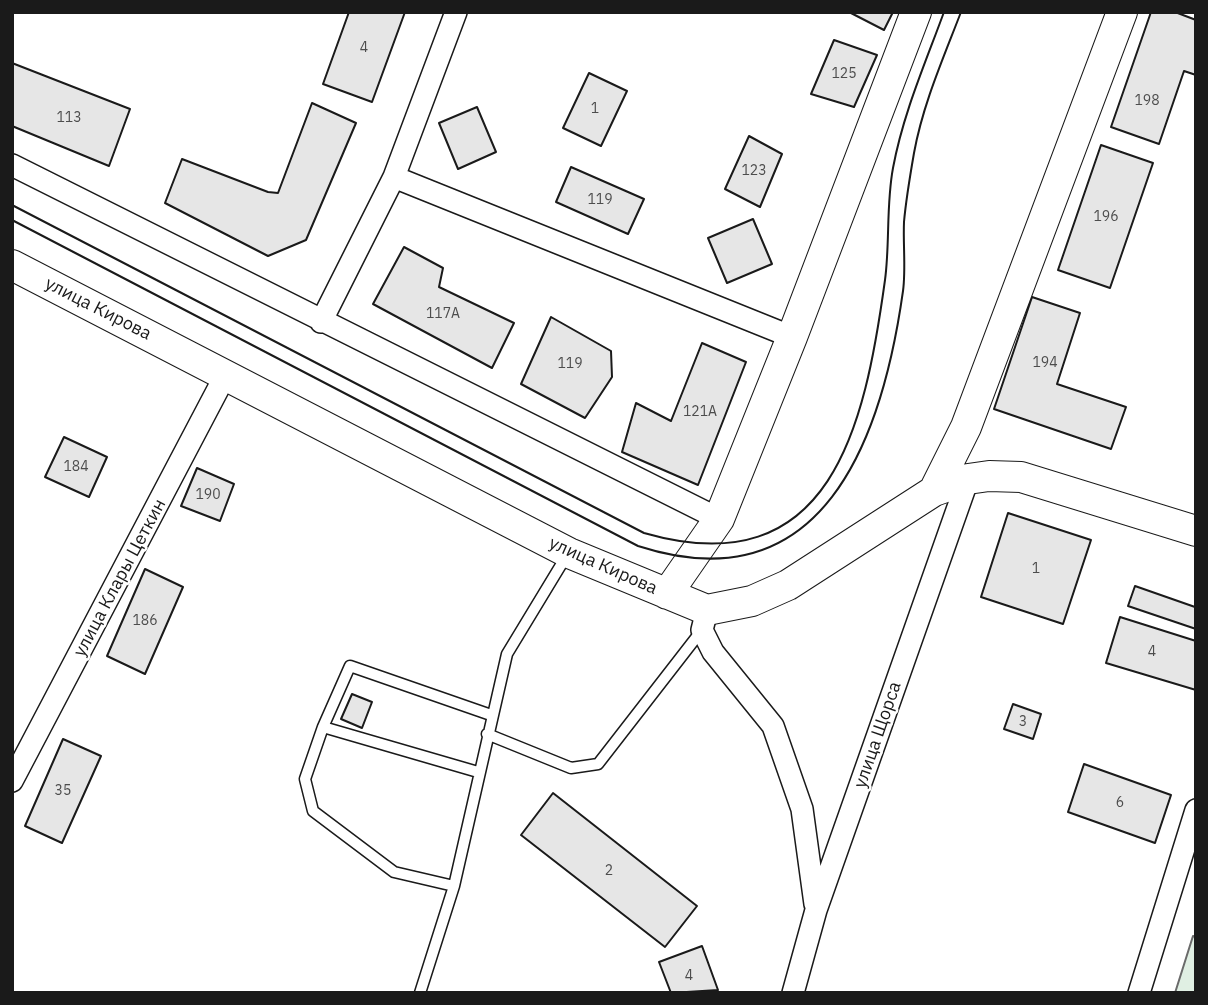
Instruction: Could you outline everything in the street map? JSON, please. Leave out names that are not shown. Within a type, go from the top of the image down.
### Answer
[{"type":"main road","name":"улица Кирова","points":[[12,265],[569,553],[667,594],[719,519],[792,337],[916,12]]},
{"type":"main road","points":[[934,491],[966,427],[1122,12]]},
{"type":"main road","points":[[667,594],[704,620],[788,585],[934,491],[989,476],[1021,477],[1196,531]]},
{"type":"street","points":[[321,321],[394,177],[456,12]]},
{"type":"street","points":[[12,165],[719,519]]},
{"type":"street","points":[[394,177],[792,337]]},
{"type":"street","name":"улица Клары Цеткин","points":[[12,781],[226,374]]},
{"type":"street","name":"улица Щорса","points":[[793,993],[816,910],[968,480]]},
{"type":"street","points":[[704,620],[713,652],[773,726],[802,809],[816,910]]},
{"type":"street","points":[[1139,993],[1196,810]]},
{"type":"lane","points":[[420,993],[454,886],[486,734],[507,654],[569,553]]},
{"type":"lane","points":[[486,734],[571,768],[598,764],[704,620]]},
{"type":"lane","points":[[454,886],[394,872],[313,811],[305,779],[349,666],[491,715]]},
{"type":"lane","points":[[323,727],[478,772]]},
{"type":"green space","points":[[1193,936],[1196,937],[1196,993],[1175,993]]},
{"type":"building","points":[[349,12],[405,12],[372,102],[323,84]]},
{"type":"building","points":[[849,12],[893,12],[884,30]]},
{"type":"building","points":[[1151,12],[1175,12],[1196,20],[1196,75],[1184,71],[1159,144],[1111,127]]},
{"type":"building","points":[[834,40],[877,55],[854,107],[811,94]]},
{"type":"building","points":[[12,63],[130,109],[109,166],[12,126]]},
{"type":"building","points":[[589,73],[627,91],[601,146],[563,128]]},
{"type":"building","points":[[312,103],[356,123],[306,240],[268,256],[165,203],[182,159],[268,192],[278,193]]},
{"type":"building","points":[[477,107],[496,152],[458,169],[439,123]]},
{"type":"building","points":[[749,136],[782,154],[760,207],[725,189]]},
{"type":"building","points":[[1101,145],[1153,163],[1110,288],[1058,270]]},
{"type":"building","points":[[571,167],[644,199],[628,234],[556,202]]},
{"type":"building","points":[[753,219],[772,264],[727,283],[708,238]]},
{"type":"building","points":[[404,247],[443,268],[439,287],[514,323],[492,368],[373,304]]},
{"type":"building","points":[[1032,297],[1080,313],[1057,384],[1126,407],[1111,449],[994,409]]},
{"type":"building","points":[[551,317],[611,351],[612,377],[585,418],[521,384]]},
{"type":"building","points":[[702,343],[746,362],[698,485],[622,452],[636,403],[671,421]]},
{"type":"building","points":[[64,437],[107,457],[89,497],[45,477]]},
{"type":"building","points":[[197,468],[234,484],[220,521],[181,506]]},
{"type":"building","points":[[1008,513],[1091,540],[1063,624],[981,597]]},
{"type":"building","points":[[145,569],[183,587],[145,674],[107,656]]},
{"type":"building","points":[[1135,586],[1195,607],[1196,605],[1196,629],[1128,606]]},
{"type":"building","points":[[1120,617],[1196,641],[1196,690],[1106,663]]},
{"type":"building","points":[[352,694],[372,702],[362,728],[341,719]]},
{"type":"building","points":[[1013,704],[1041,714],[1033,739],[1004,729]]},
{"type":"building","points":[[63,739],[101,756],[62,843],[25,826]]},
{"type":"building","points":[[1084,764],[1171,795],[1155,843],[1068,812]]},
{"type":"building","points":[[553,793],[697,906],[665,947],[521,835]]},
{"type":"building","points":[[702,946],[718,990],[671,993],[659,962]]},
{"type":"tram line","points":[[12,205],[644,533],[708,544],[758,537],[798,515],[828,481],[850,438],[877,335],[886,266],[891,182],[897,148],[915,89],[944,12]]},
{"type":"tram line","points":[[12,220],[638,546],[702,558],[754,552],[798,531],[832,497],[859,453],[879,402],[903,291],[904,222],[914,153],[928,99],[961,12]]}]
